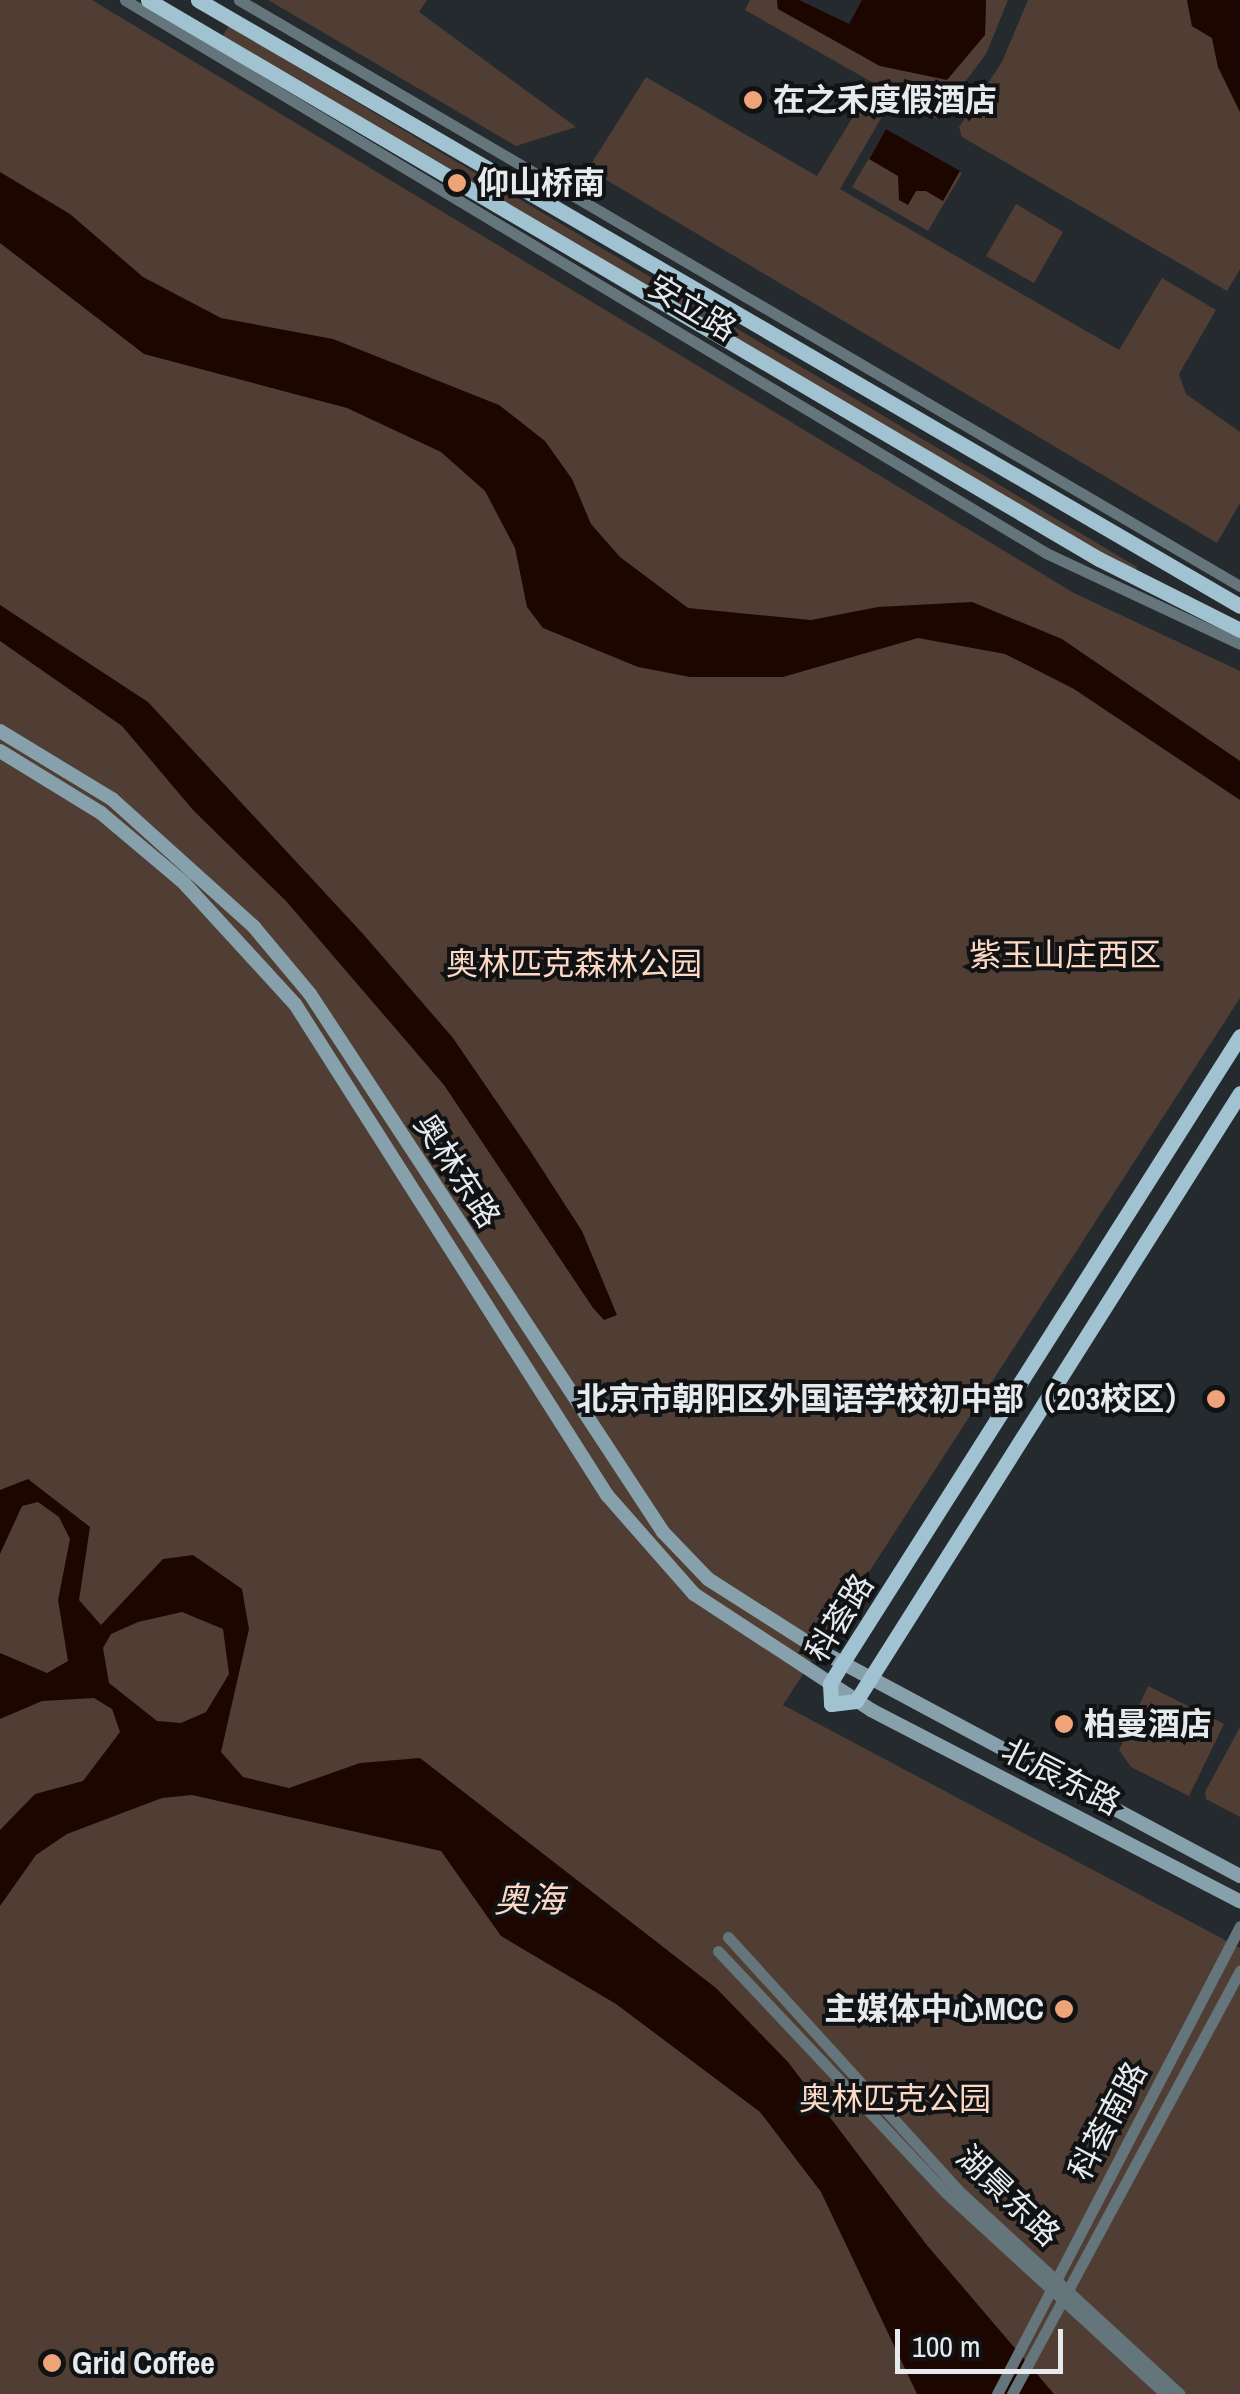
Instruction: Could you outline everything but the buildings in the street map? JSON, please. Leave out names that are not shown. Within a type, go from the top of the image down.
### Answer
[{"type":"main road","name":"安立路","points":[[148,0],[1099,560],[1240,630]]},
{"type":"main road","name":"安立路","points":[[198,0],[1240,606]]},
{"type":"main road","name":"奥林东路","points":[[0,730],[112,798],[254,927],[310,994],[663,1532],[708,1579],[870,1677]]},
{"type":"main road","name":"奥林东路","points":[[0,750],[101,813],[241,939],[296,1004],[608,1495],[694,1594],[830,1684]]},
{"type":"main road","name":"科荟路","points":[[1240,1036],[842,1662],[830,1684],[831,1704],[856,1701],[1240,1093]]},
{"type":"main road","name":"北辰东路","points":[[870,1677],[1240,1876]]},
{"type":"main road","name":"北辰东路","points":[[856,1701],[1240,1902]]},
{"type":"street","name":"安立路","points":[[125,0],[1046,553],[1240,644]]},
{"type":"street","name":"安立路","points":[[239,0],[1240,586]]},
{"type":"street","name":"科荟南路","points":[[1012,2394],[1021,2361],[1053,2286],[1240,1926]]},
{"type":"street","name":"湖景东路","points":[[728,1936],[958,2190],[1165,2394]]},
{"type":"street","name":"湖景东路","points":[[718,1951],[946,2193],[1053,2286]]},
{"type":"street","name":"科荟南路","points":[[997,2394],[1064,2297],[1240,1970]]},
{"type":"street","points":[[748,1984],[760,1974]]},
{"type":"street","name":"湖景东路","points":[[1064,2297],[1180,2394]]},
{"type":"green space","name":"奥林匹克森林公园","points":[[0,0],[92,0],[1074,593],[1240,671],[1240,998],[783,1705],[1240,1948],[1240,2394],[0,2394]]},
{"type":"green space","points":[[268,0],[427,0],[419,12],[576,127],[516,146]]},
{"type":"green space","points":[[750,0],[777,0],[778,9],[880,66],[985,35],[986,0],[1008,0],[986,54],[937,119],[745,10]]},
{"type":"green space","points":[[1028,0],[1187,0],[1192,26],[1212,38],[1218,67],[1240,112],[1240,269],[1227,291],[962,137],[959,127],[1002,62]]},
{"type":"green space","points":[[229,26],[1137,567],[1135,573],[229,42],[223,35]]},
{"type":"green space","points":[[646,77],[817,176],[862,102],[883,115],[840,189],[1119,350],[1162,278],[1216,310],[1179,374],[1186,394],[1240,432],[1240,503],[1217,543],[588,169]]},
{"type":"green space","points":[[886,129],[962,173],[928,231],[852,187]]},
{"type":"green space","points":[[1016,204],[1063,232],[1034,283],[986,256]]},
{"type":"green space","points":[[1148,1686],[1224,1724],[1189,1796],[1131,1767],[1119,1750]]},
{"type":"green space","points":[[1240,1727],[1240,1817],[1206,1799],[1205,1792]]},
{"type":"water","points":[[777,0],[799,0],[849,24],[862,0],[986,0],[985,35],[947,80],[880,66],[778,9]]},
{"type":"water","points":[[1187,0],[1240,0],[1240,112],[1218,67],[1212,38],[1192,26]]},
{"type":"water","points":[[886,129],[960,171],[943,201],[926,191],[916,191],[908,205],[899,200],[898,176],[869,159]]},
{"type":"water","points":[[0,172],[70,214],[143,277],[221,318],[333,339],[499,405],[545,441],[572,479],[591,524],[620,557],[688,608],[811,620],[878,607],[972,602],[1062,639],[1240,761],[1240,800],[1074,689],[1005,654],[918,638],[783,677],[690,677],[638,667],[543,628],[527,607],[515,548],[485,491],[441,452],[347,408],[144,354],[0,243]]},
{"type":"water","points":[[0,605],[148,702],[364,935],[453,1038],[529,1149],[582,1231],[617,1315],[604,1320],[593,1308],[444,1085],[286,901],[193,810],[122,726],[0,641]]},
{"type":"water","name":"奥海","points":[[28,1479],[90,1527],[79,1600],[101,1625],[163,1559],[193,1555],[242,1589],[249,1629],[221,1752],[243,1777],[289,1788],[360,1763],[420,1758],[716,1988],[788,2062],[926,2244],[1054,2394],[917,2394],[821,2192],[760,2112],[616,2004],[501,1936],[441,1851],[192,1795],[162,1798],[67,1834],[36,1855],[0,1906],[0,1830],[35,1794],[83,1781],[120,1732],[112,1709],[94,1698],[42,1701],[0,1719],[0,1653],[47,1673],[68,1661],[58,1600],[70,1539],[59,1517],[38,1502],[22,1506],[0,1554],[0,1490]],"holes":[[[182,1612],[223,1629],[229,1674],[206,1712],[181,1723],[157,1721],[109,1683],[103,1648],[111,1634],[138,1622]]]},
{"type":"place","name":"在之禾度假酒店","points":[[753,100]]},
{"type":"place","name":"仰山桥南","points":[[457,183]]},
{"type":"place","name":"北京市朝阳区外国语学校初中部（203校区）","points":[[1216,1399]]},
{"type":"place","name":"柏曼酒店","points":[[1064,1724]]},
{"type":"place","name":"主媒体中心MCC","points":[[1064,2009]]},
{"type":"place","name":"Grid Coffee","points":[[52,2363]]},
{"type":"park label","name":"紫玉山庄西区","points":[[1065,955]]},
{"type":"park label","name":"奥林匹克公园","points":[[895,2099]]}]
